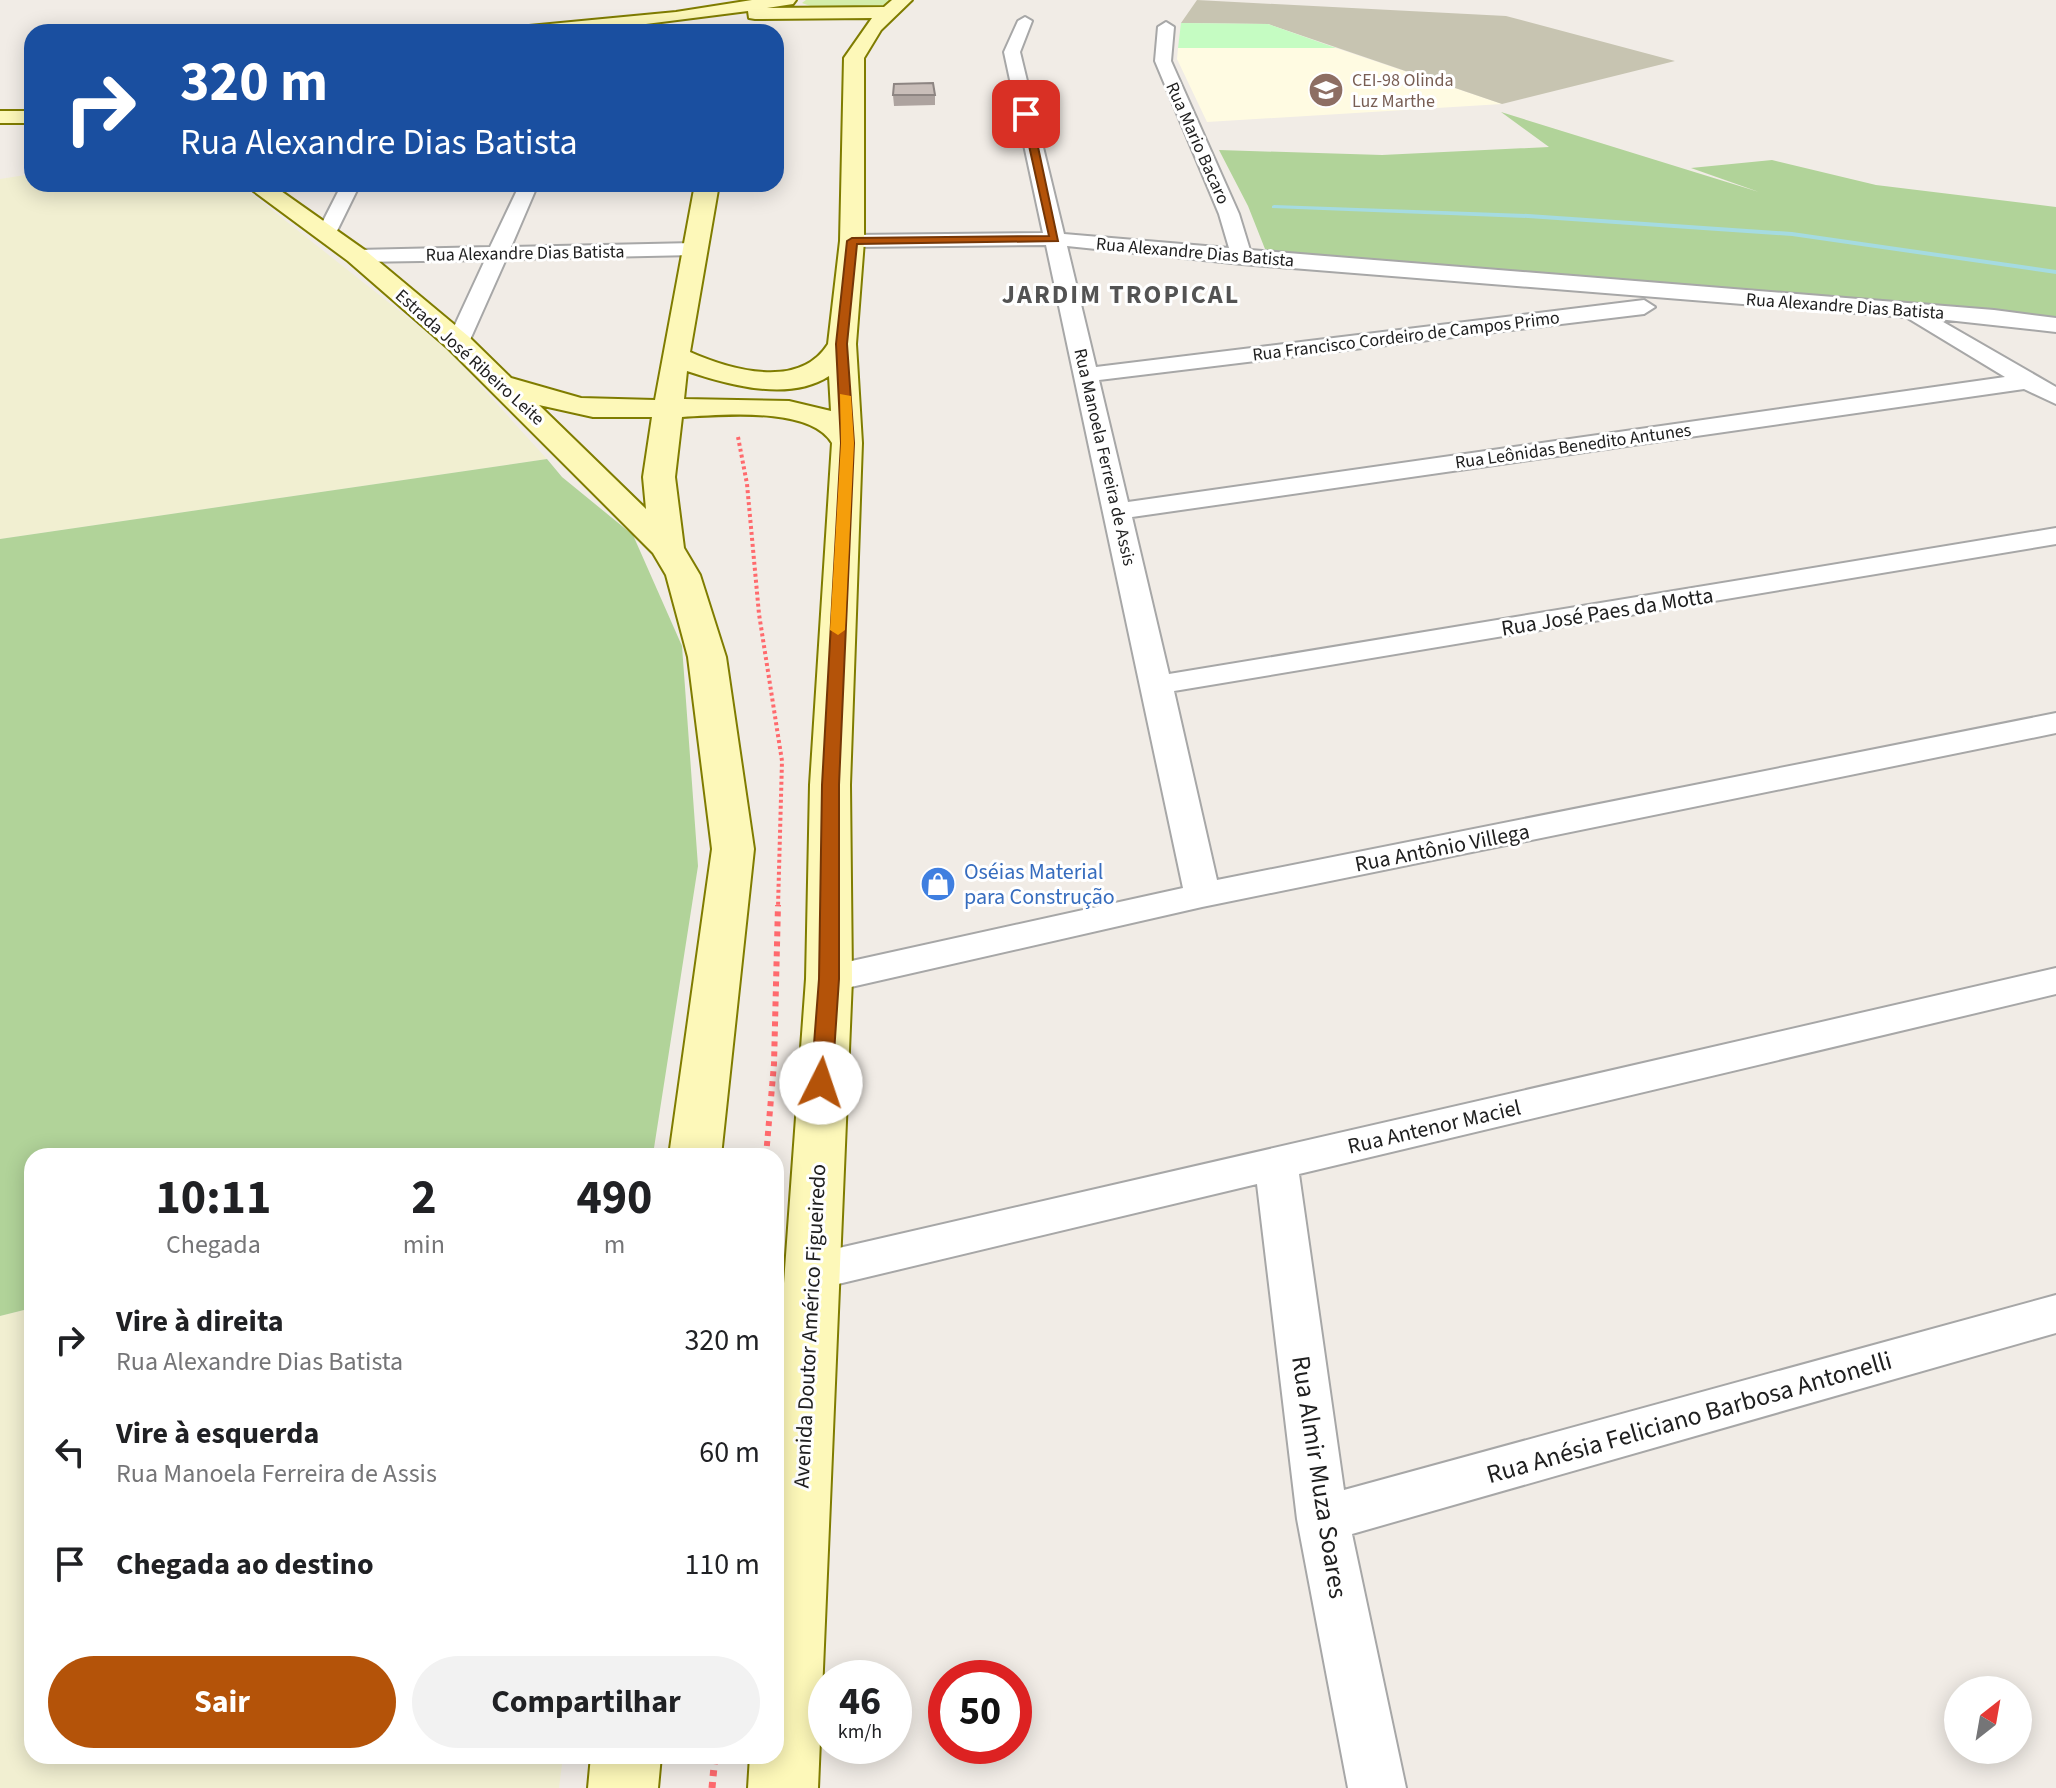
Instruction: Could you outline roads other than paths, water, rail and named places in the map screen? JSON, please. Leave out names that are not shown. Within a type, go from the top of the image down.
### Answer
[{"type":"main road","name":"Avenida Doutor Américo Figueiredo","points":[[628,24],[785,4],[825,14],[894,6]]},
{"type":"main road","points":[[764,24],[785,4]]},
{"type":"main road","name":"Avenida Doutor Américo Figueiredo","points":[[783,1788],[829,979],[830,785],[847,443],[842,344],[852,241],[854,58],[863,40],[894,6]]},
{"type":"main road","points":[[0,117],[24,117]]},
{"type":"main road","name":"Estrada José Ribeiro Leite","points":[[268,192],[357,256],[458,342],[667,548]]},
{"type":"main road","points":[[696,1148],[733,849],[707,657],[683,575],[667,548],[659,477],[675,356],[705,192]]},
{"type":"main road","points":[[675,356],[723,375],[746,379],[786,379],[812,373],[824,366],[837,356],[842,344]]},
{"type":"main road","points":[[504,384],[585,408],[668,427],[777,409],[808,413],[833,423],[847,443]]},
{"type":"main road","points":[[623,1788],[625,1764]]},
{"type":"street","name":"Rua Manoela Ferreira de Assis","points":[[1025,21],[1012,52],[1118,511],[1202,895]]},
{"type":"street","name":"Rua Mario Bacaro","points":[[1166,27],[1163,61],[1229,214],[1242,258]]},
{"type":"street","points":[[326,235],[347,192]]},
{"type":"street","points":[[458,342],[525,192]]},
{"type":"street","name":"Rua Alexandre Dias Batista","points":[[852,241],[1055,239],[1242,258],[1994,317],[2056,325]]},
{"type":"street","name":"Rua Alexandre Dias Batista","points":[[357,256],[694,249]]},
{"type":"street","name":"Rua Alexandre Dias Batista","points":[[1537,282],[1569,294],[1574,303],[1572,315]]},
{"type":"street","name":"Rua Francisco Cordeiro de Campos Primo","points":[[1086,375],[1726,297]]},
{"type":"street","points":[[1908,312],[2056,397]]},
{"type":"street","name":"Rua Leônidas Benedito Antunes","points":[[1118,511],[2028,381]]},
{"type":"street","name":"Rua José Paes da Motta","points":[[1157,685],[2056,536]]},
{"type":"street","name":"Rua Antônio Villega","points":[[829,979],[1202,895],[2056,723]]},
{"type":"street","name":"Rua Antenor Maciel","points":[[813,1272],[2056,981]]},
{"type":"street","name":"Rua Almir Muza Soares","points":[[1276,1163],[1323,1519],[1377,1788]]},
{"type":"street","name":"Rua Anésia Feliciano Barbosa Antonelli","points":[[1323,1519],[2056,1314]]},
{"type":"waterway","points":[[1274,207],[1528,216],[1792,234],[2056,272]]},
{"type":"place","name":"CEI-98 Olinda Luz Marthe","points":[[1326,90]]},
{"type":"place","name":"Oséias Material para Construção","points":[[938,884]]},
{"type":"district","name":"JARDIM TROPICAL","points":[[1121,294]]}]
